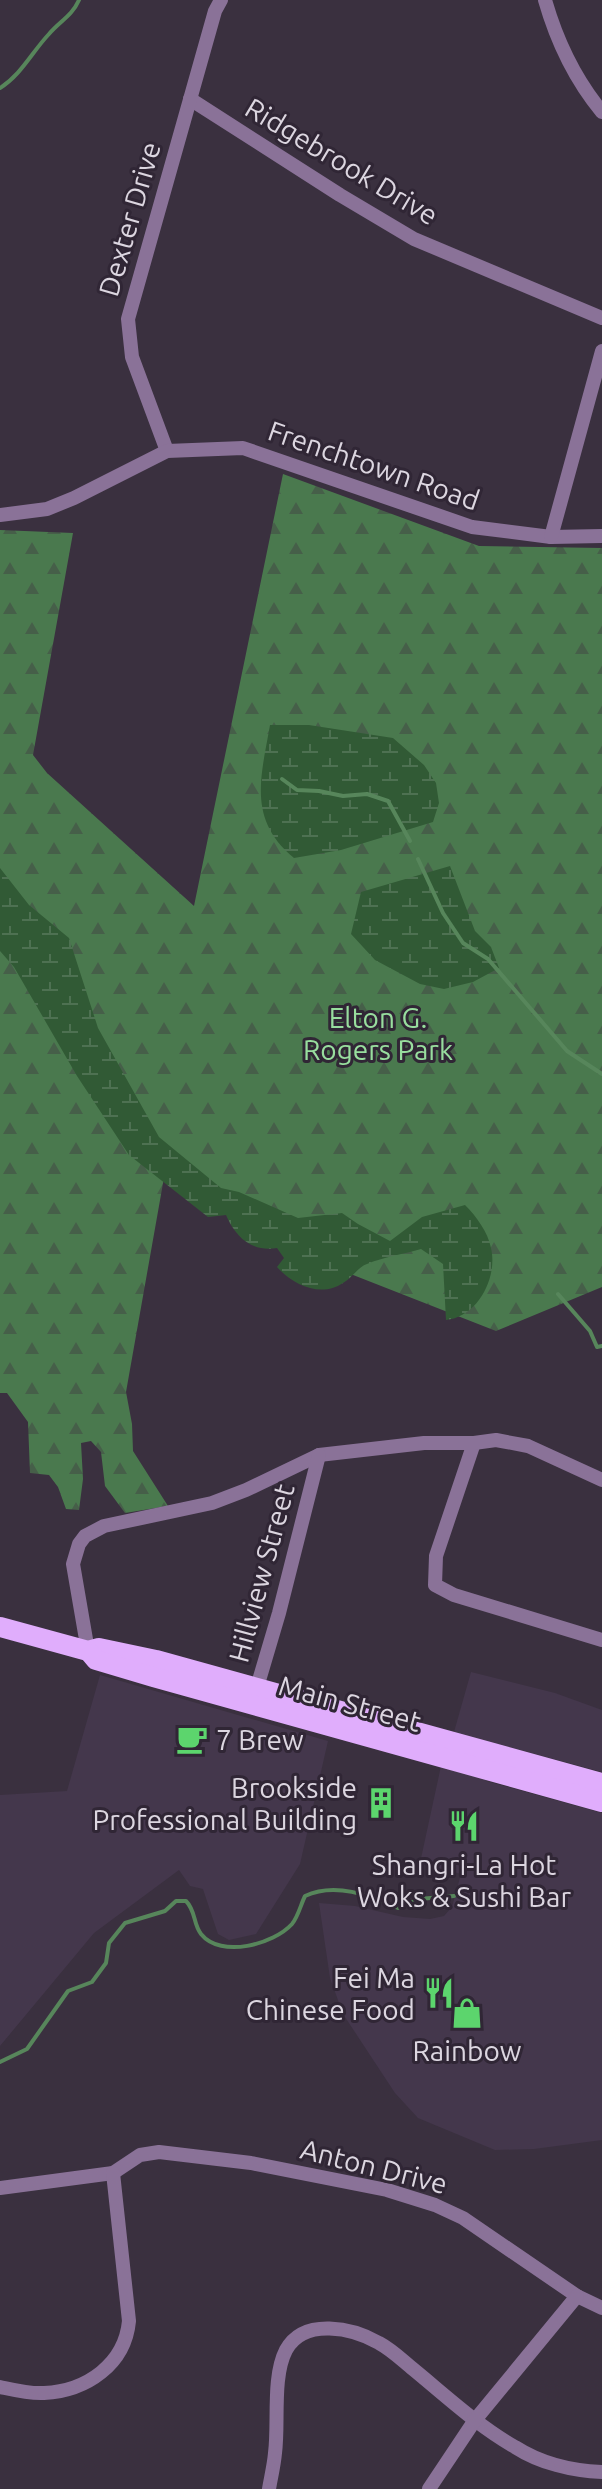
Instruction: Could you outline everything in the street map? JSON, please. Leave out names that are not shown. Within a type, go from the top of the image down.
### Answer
[{"type":"main road","name":"Main Street","points":[[0,1627],[88,1651],[99,1648],[254,1696],[505,1765],[602,1783]]},
{"type":"main road","name":"Main Street","points":[[505,1765],[602,1802]]},
{"type":"street","name":"Dexter Drive","points":[[167,451],[132,357],[128,319],[215,11],[221,0]]},
{"type":"street","points":[[545,0],[559,45],[572,70],[602,112]]},
{"type":"street","name":"Ridgebrook Drive","points":[[190,99],[405,234],[602,318]]},
{"type":"street","points":[[551,537],[602,351]]},
{"type":"street","name":"Frenchtown Road","points":[[0,515],[47,509],[167,451],[243,448],[472,527],[551,537],[602,536]]},
{"type":"street","points":[[88,1651],[73,1564],[85,1536],[104,1526],[212,1503],[319,1455],[424,1443],[496,1440],[528,1446],[602,1480]]},
{"type":"street","points":[[474,1443],[436,1556],[435,1585],[454,1595],[602,1640]]},
{"type":"street","name":"Hillview Street","points":[[254,1696],[279,1613],[319,1455]]},
{"type":"street","name":"Anton Drive","points":[[113,2173],[140,2155],[159,2152],[251,2163],[387,2190],[435,2205],[463,2218],[577,2296],[602,2308]]},
{"type":"street","points":[[0,2188],[113,2173],[129,2321],[125,2343],[112,2363],[82,2384],[43,2393],[0,2387]]},
{"type":"street","points":[[429,2489],[475,2420],[577,2296]]},
{"type":"street","points":[[269,2489],[275,2453],[281,2363],[291,2343],[310,2331],[337,2330],[358,2334],[383,2345],[475,2420],[530,2455],[570,2468],[602,2472]]},
{"type":"shaded area","points":[[471,1672],[555,1693],[602,1710],[602,1772],[498,1744],[486,1781],[602,1813],[602,2140],[534,2149],[495,2150],[418,2118],[395,2093],[343,2014],[330,1978],[319,1903],[430,1919],[444,1916],[452,1907],[461,1874],[420,1863],[441,1766]]},
{"type":"shaded area","points":[[100,1675],[328,1741],[300,1864],[256,1934],[229,1940],[218,1934],[203,1889],[190,1886],[179,1870],[94,1933],[0,2046],[0,1795],[67,1791]]},
{"type":"green space","name":"Elton G. Rogers Park","points":[[283,474],[479,546],[602,548],[602,1287],[496,1331],[320,1262],[165,1172],[126,1392],[133,1451],[168,1506],[125,1513],[105,1486],[101,1452],[91,1441],[81,1443],[83,1479],[79,1510],[66,1509],[58,1487],[49,1475],[30,1473],[28,1422],[7,1393],[0,1393],[0,530],[73,533],[33,755],[47,773],[194,906]]},
{"type":"green space","points":[[270,725],[309,725],[393,738],[424,765],[436,783],[439,803],[433,822],[341,850],[294,858],[279,843],[263,812],[261,780]]},
{"type":"green space","points":[[450,866],[475,931],[491,947],[499,968],[473,982],[444,989],[420,984],[375,960],[351,934],[361,892]]},
{"type":"green space","points":[[0,868],[29,905],[69,938],[98,1028],[159,1137],[221,1188],[239,1192],[298,1218],[342,1213],[390,1241],[422,1217],[465,1205],[484,1230],[492,1259],[488,1283],[476,1304],[468,1312],[446,1320],[443,1264],[421,1249],[367,1264],[335,1287],[317,1289],[299,1284],[277,1267],[284,1258],[277,1248],[260,1248],[246,1242],[226,1215],[208,1217],[129,1155],[77,1076],[14,967],[0,951]]},
{"type":"waterway","points":[[0,88],[20,70],[79,0]]},
{"type":"waterway","points":[[282,779],[297,790],[343,796],[367,794],[388,801],[410,841]]},
{"type":"waterway","points":[[418,859],[443,913],[463,943],[488,959],[567,1051],[602,1074]]},
{"type":"waterway","points":[[558,1294],[590,1331],[597,1347],[602,1346]]},
{"type":"waterway","points":[[0,2062],[27,2049],[68,1991],[92,1982],[106,1963],[109,1943],[125,1923],[165,1911],[176,1901],[186,1901],[198,1930],[210,1942],[234,1947],[261,1943],[284,1931],[294,1921],[305,1896],[316,1892],[352,1892],[398,1908],[419,1899],[454,1896]]},
{"type":"place","name":"7 Brew","points":[[192,1739]]},
{"type":"place","name":"Brookside Professional Building","points":[[381,1803]]},
{"type":"place","name":"Shangri-La Hot Woks & Sushi Bar","points":[[464,1826]]},
{"type":"place","name":"Fei Ma Chinese Food","points":[[439,1993]]},
{"type":"place","name":"Rainbow","points":[[467,2013]]}]
